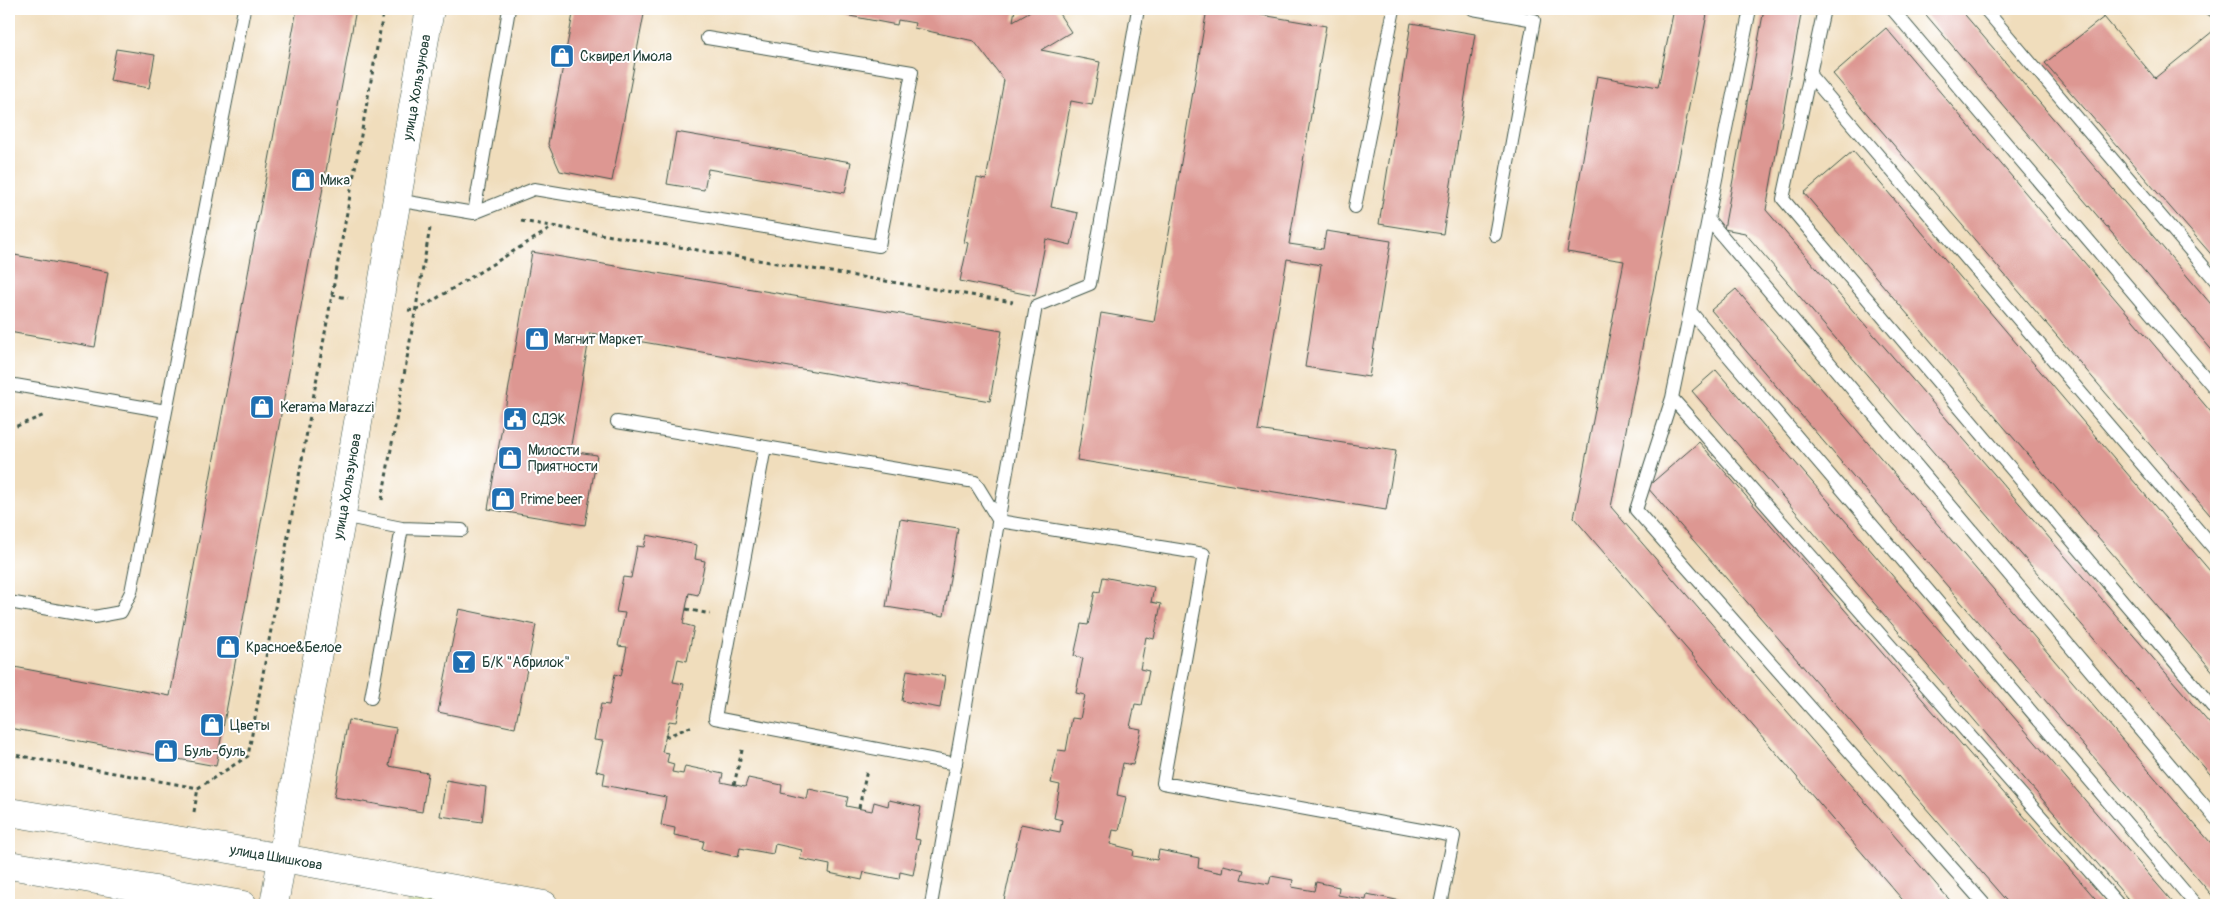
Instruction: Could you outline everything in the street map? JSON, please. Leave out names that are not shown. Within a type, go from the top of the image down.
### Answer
[{"type":"street","name":"улица Хользунова","points":[[274,905],[430,9]]},
{"type":"street","name":"улица Шишкова","points":[[9,812],[283,858],[544,905]]},
{"type":"street","points":[[9,864],[243,905]]},
{"type":"lane","points":[[9,602],[94,617],[121,612],[132,592],[244,9]]},
{"type":"lane","points":[[474,213],[509,9]]},
{"type":"lane","points":[[931,905],[1036,306],[1090,284],[1138,9]]},
{"type":"lane","points":[[1355,207],[1394,9]]},
{"type":"lane","points":[[1473,9],[1534,20],[1495,235]]},
{"type":"lane","points":[[1750,9],[1672,398],[1636,510],[1985,905]]},
{"type":"lane","points":[[1824,9],[1784,199],[2216,711]]},
{"type":"lane","points":[[1892,9],[2216,390]]},
{"type":"lane","points":[[1984,9],[2216,281]]},
{"type":"lane","points":[[396,200],[474,213],[534,189],[879,246],[912,72],[707,38]]},
{"type":"lane","points":[[1809,74],[2216,551]]},
{"type":"lane","points":[[1708,219],[2216,819]]},
{"type":"lane","points":[[1690,311],[2196,905]]},
{"type":"lane","points":[[9,384],[166,411]]},
{"type":"lane","points":[[1672,398],[2119,905]]},
{"type":"lane","points":[[617,422],[975,482],[999,521],[1204,554],[1163,783],[1454,836],[1440,905]]},
{"type":"lane","points":[[765,447],[715,718],[956,764]]},
{"type":"lane","points":[[342,516],[402,528],[462,530]]},
{"type":"lane","points":[[371,698],[402,528]]},
{"type":"path","points":[[9,754],[198,788],[248,756],[384,9]]},
{"type":"path","points":[[378,523],[434,207]]},
{"type":"path","points":[[474,213],[1036,306]]},
{"type":"path","points":[[332,296],[416,311],[553,226]]},
{"type":"path","points":[[665,737],[715,718]]},
{"type":"path","points":[[734,784],[748,724]]},
{"type":"path","points":[[859,808],[872,748]]},
{"type":"path","points":[[9,901],[36,905]]},
{"type":"green space","points":[[412,881],[544,905],[407,905]]},
{"type":"building","points":[[297,9],[356,9],[216,766],[9,728],[9,666],[170,696]]},
{"type":"building","points":[[574,9],[645,9],[612,181],[560,171],[548,144]]},
{"type":"building","points":[[753,9],[781,9],[780,15]]},
{"type":"building","points":[[801,9],[823,9],[822,14]]},
{"type":"building","points":[[834,9],[1015,9],[1013,21],[1034,9],[1056,9],[1071,32],[1041,50],[1100,62],[1092,105],[1071,101],[1051,207],[1078,213],[1071,245],[1046,239],[1035,296],[960,281],[968,243],[964,242],[977,178],[986,180],[1004,80],[974,41],[914,28],[915,23],[898,20],[897,25],[834,13]]},
{"type":"building","points":[[1207,9],[1227,9],[1326,26],[1289,244],[1323,249],[1326,231],[1391,241],[1369,377],[1305,367],[1321,265],[1287,259],[1258,430],[1396,451],[1386,510],[1077,460],[1101,313],[1154,322]]},
{"type":"building","points":[[1674,9],[1708,9],[1611,507],[1954,905],[1907,905],[1574,518],[1624,261],[1567,252],[1597,76],[1658,87]]},
{"type":"building","points":[[1764,9],[1802,9],[1766,210],[2216,731],[2216,781],[1745,233],[1724,229]]},
{"type":"building","points":[[1921,9],[1960,9],[2216,310],[2216,355]]},
{"type":"building","points":[[2206,9],[2216,9],[2216,20],[2204,12]]},
{"type":"building","points":[[2104,17],[2155,78],[2213,31],[2216,35],[2216,260],[2045,63]]},
{"type":"building","points":[[1411,23],[1475,34],[1443,234],[1379,224]]},
{"type":"building","points":[[1886,28],[2216,418],[2216,522],[1833,74]]},
{"type":"building","points":[[116,49],[155,55],[149,88],[110,81]]},
{"type":"building","points":[[676,132],[851,162],[845,193],[708,169],[704,190],[667,184]]},
{"type":"building","points":[[1853,151],[2216,578],[2216,675],[1804,193]]},
{"type":"building","points":[[532,252],[1002,331],[990,401],[590,333],[570,451],[597,455],[585,525],[488,509]]},
{"type":"building","points":[[9,254],[108,272],[95,347],[9,332]]},
{"type":"building","points":[[1736,289],[2216,849],[2216,900],[1711,310]]},
{"type":"building","points":[[1716,370],[2175,905],[2133,905],[1692,391]]},
{"type":"building","points":[[1699,442],[2101,905],[2010,905],[1647,487]]},
{"type":"building","points":[[900,519],[958,528],[944,616],[886,607]]},
{"type":"building","points":[[647,535],[697,545],[695,559],[705,561],[698,595],[689,593],[683,624],[694,627],[687,661],[678,659],[673,682],[684,684],[676,722],[669,721],[662,752],[669,753],[667,762],[674,764],[672,772],[683,774],[685,766],[723,774],[721,782],[745,787],[748,778],[782,785],[781,793],[807,799],[809,789],[848,797],[846,806],[872,811],[874,802],[888,806],[889,800],[921,807],[915,839],[920,840],[913,875],[900,872],[899,879],[864,872],[862,880],[829,873],[830,865],[800,859],[802,850],[775,844],[773,854],[740,848],[738,857],[702,849],[704,841],[674,835],[675,828],[661,825],[666,797],[603,785],[605,773],[596,771],[603,741],[594,740],[601,704],[609,705],[615,674],[621,676],[627,647],[618,646],[625,613],[616,612],[623,577],[631,578],[637,546],[644,547]]},
{"type":"building","points":[[1103,577],[1154,587],[1151,602],[1161,604],[1154,639],[1146,637],[1140,669],[1149,671],[1142,705],[1135,704],[1130,727],[1141,729],[1133,765],[1123,763],[1117,795],[1126,797],[1119,831],[1113,830],[1110,844],[1134,850],[1133,856],[1157,860],[1159,850],[1199,858],[1198,868],[1222,873],[1223,865],[1244,870],[1241,879],[1269,884],[1271,876],[1293,880],[1292,887],[1314,891],[1316,882],[1339,887],[1338,895],[1366,900],[1367,894],[1401,901],[1400,905],[1084,905],[1084,902],[1070,899],[1069,905],[1003,905],[1021,824],[1060,832],[1062,820],[1054,818],[1060,785],[1051,783],[1058,750],[1066,751],[1072,718],[1080,719],[1085,695],[1076,693],[1083,658],[1074,656],[1081,624],[1088,625],[1095,591],[1100,592]]},
{"type":"building","points":[[459,609],[536,625],[515,728],[438,712]]},
{"type":"building","points":[[907,670],[945,676],[940,708],[902,701]]},
{"type":"building","points":[[348,720],[396,728],[389,766],[428,773],[422,812],[334,797]]},
{"type":"building","points":[[446,780],[486,787],[482,822],[440,816]]},
{"type":"place","name":"Сквирел Имола","points":[[562,56]]},
{"type":"place","name":"Мика","points":[[303,180]]},
{"type":"place","name":"Магнит Маркет","points":[[537,339]]},
{"type":"place","name":"Kerama Marazzi","points":[[262,407]]},
{"type":"place","name":"СДЭК","points":[[515,419]]},
{"type":"place","name":"Милости Приятности","points":[[510,458]]},
{"type":"place","name":"Prime beer","points":[[503,499]]},
{"type":"place","name":"Красное&Белое","points":[[228,647]]},
{"type":"place","name":"Б/К \"Абрилок\"","points":[[464,662]]},
{"type":"place","name":"Цветы","points":[[212,725]]},
{"type":"place","name":"Буль-буль","points":[[166,751]]}]
